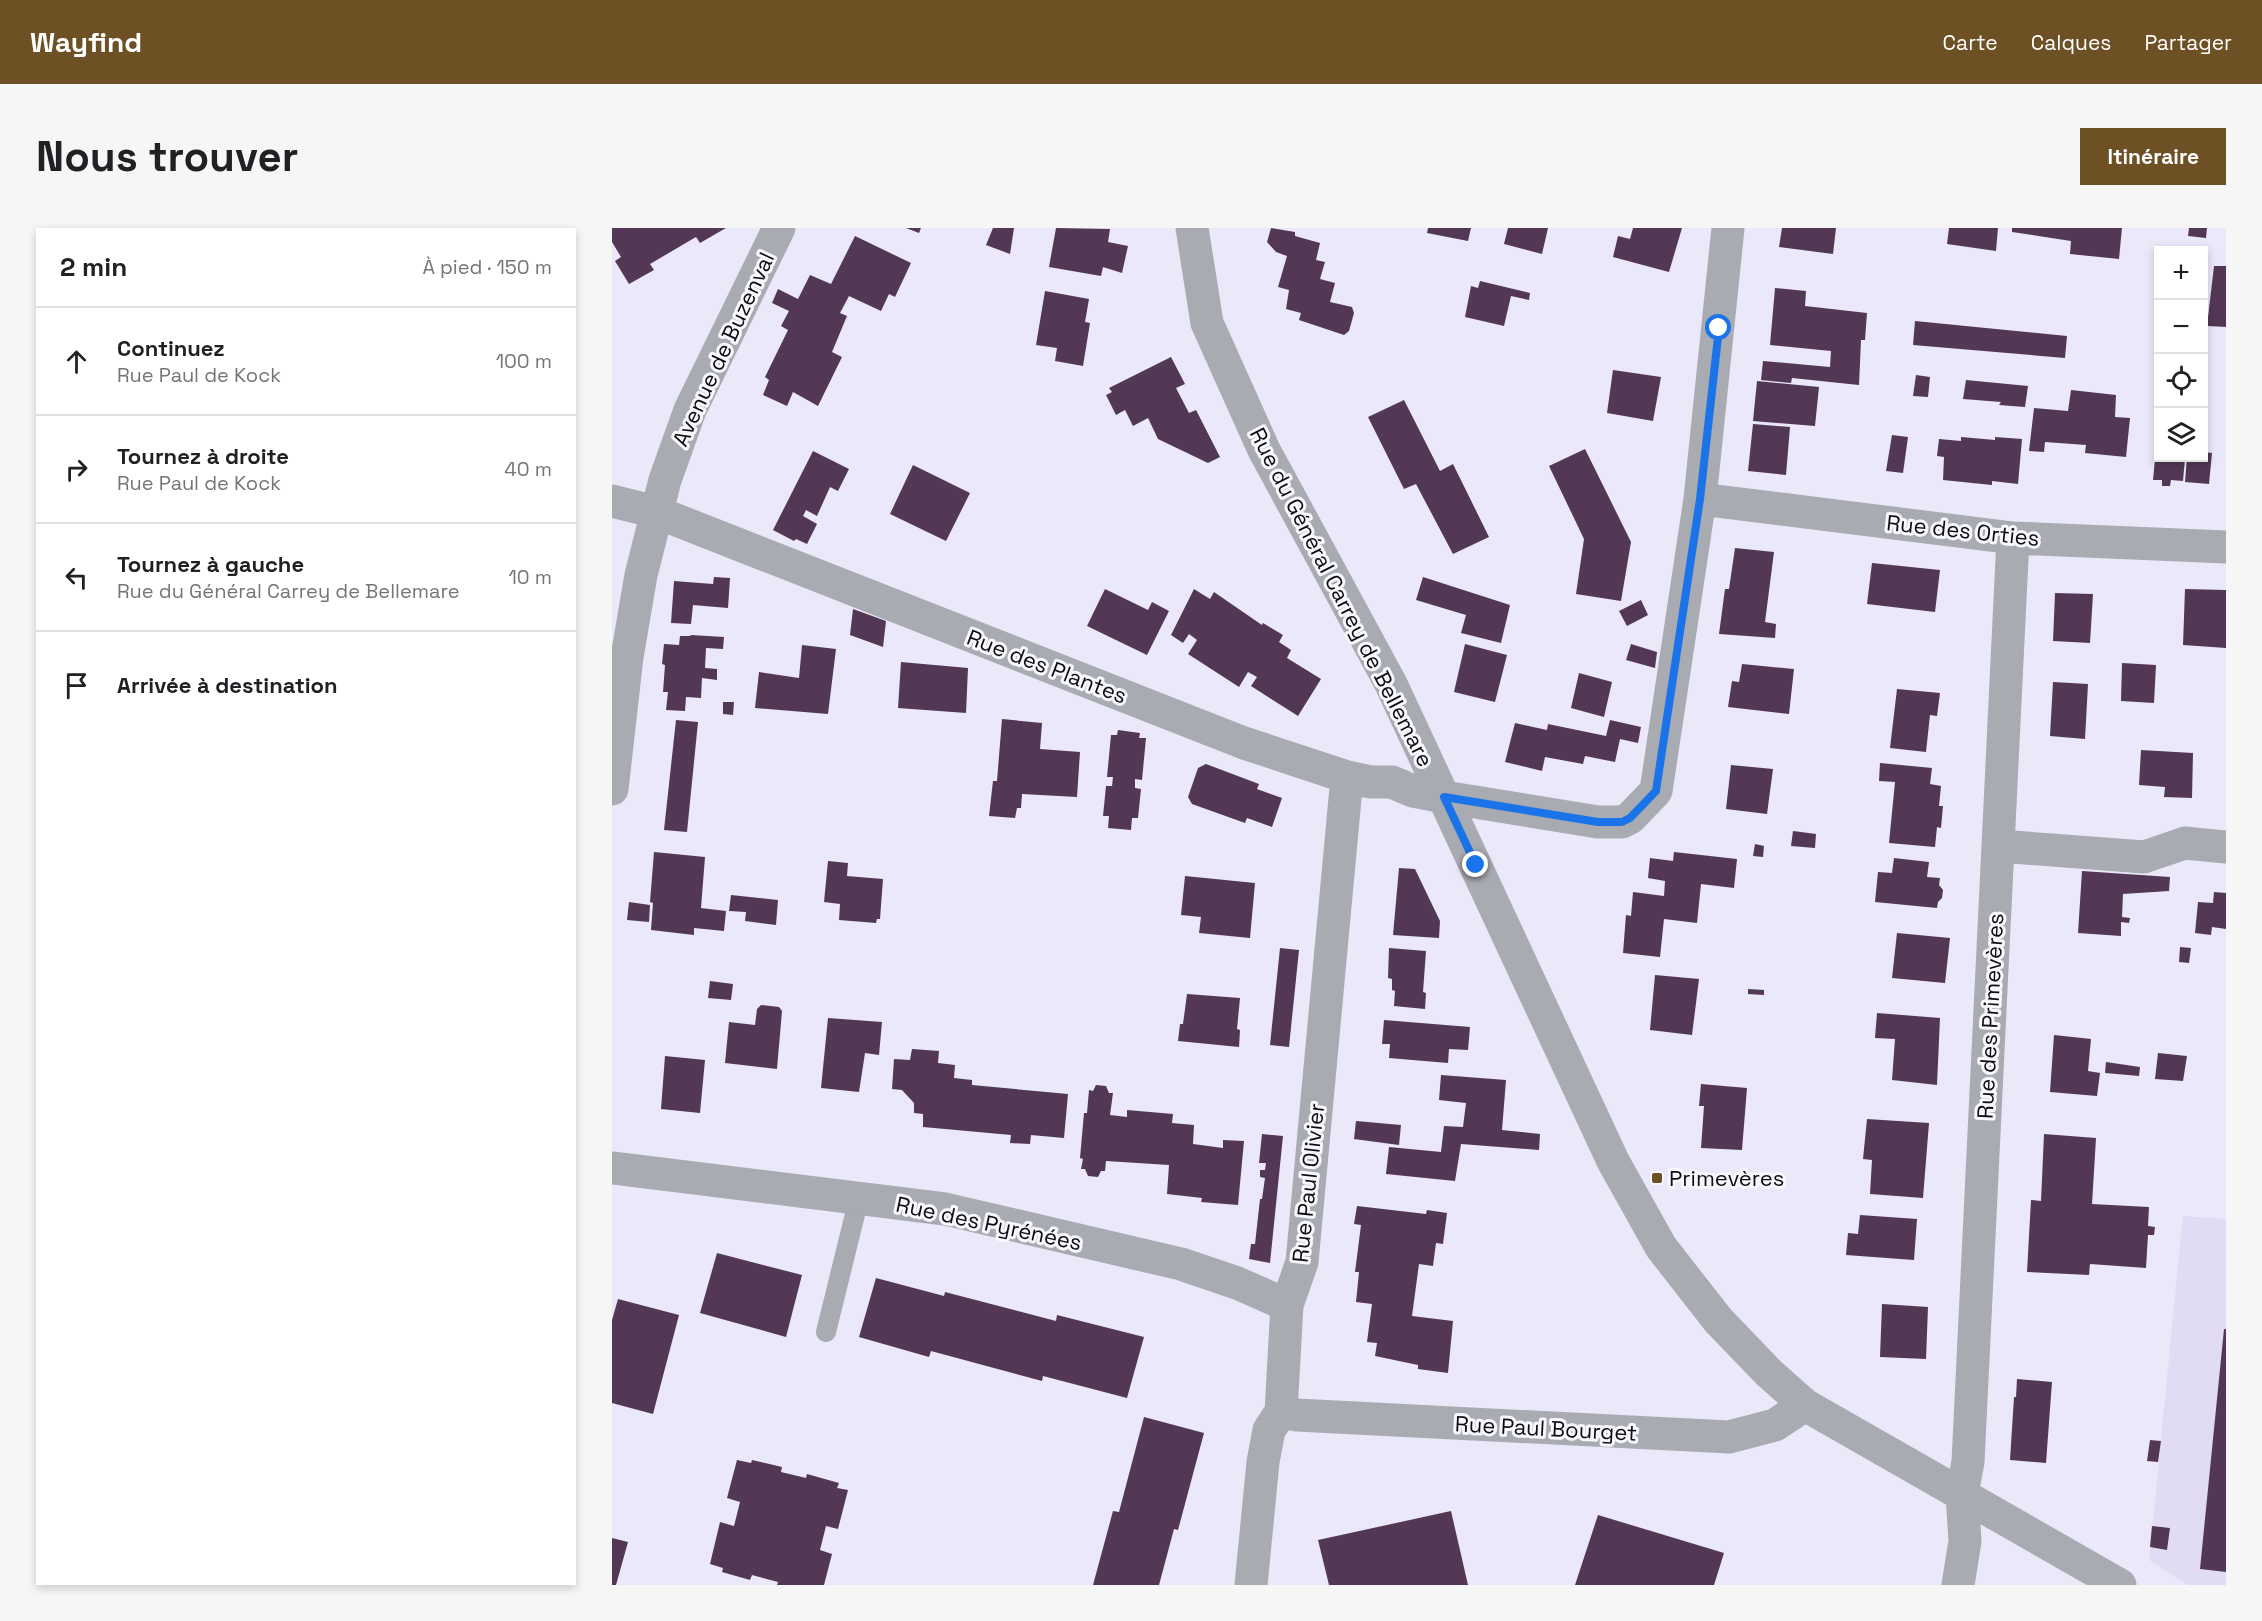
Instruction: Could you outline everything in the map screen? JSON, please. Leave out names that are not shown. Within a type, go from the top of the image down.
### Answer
[{"type":"street","name":"Rue du Général Carrey de Bellemare","points":[[1192,228],[1207,323],[1264,450],[1392,684],[1613,1161],[1661,1247],[1718,1320],[1769,1373],[1805,1405],[2120,1585]]},
{"type":"street","points":[[1700,499],[1728,228]]},
{"type":"street","name":"Avenue de Buzenval","points":[[612,789],[627,657],[641,575],[665,480],[690,410],[769,234]]},
{"type":"street","name":"Rue des Plantes","points":[[612,501],[656,513],[1244,743],[1347,777],[1371,782],[1392,782],[1413,790],[1444,797],[1598,822],[1622,822],[1630,818],[1656,791],[1700,499]]},
{"type":"street","name":"Rue des Orties","points":[[1700,499],[2013,537],[2226,547]]},
{"type":"street","name":"Rue des Primevères","points":[[1958,1585],[1965,1541],[1962,1494],[1968,1462],[2013,537]]},
{"type":"street","name":"Rue Paul Olivier","points":[[1251,1585],[1263,1462],[1269,1430],[1281,1412],[1287,1305],[1302,1262],[1347,777]]},
{"type":"street","points":[[1999,846],[2144,857],[2186,843],[2226,847]]},
{"type":"street","name":"Rue des Pyrénées","points":[[612,1168],[945,1209],[1180,1264],[1237,1283],[1287,1305]]},
{"type":"street","name":"Rue Paul Bourget","points":[[1281,1412],[1297,1415],[1729,1437],[1774,1425],[1805,1405]]},
{"type":"lane","points":[[826,1332],[859,1198]]},
{"type":"shaded area","points":[[2183,1216],[2226,1219],[2226,1585],[2188,1585],[2149,1560]]},
{"type":"building","points":[[612,228],[726,228],[700,243],[696,237],[650,264],[654,270],[629,284],[615,261],[621,257],[612,242]]},
{"type":"building","points":[[906,228],[921,228],[919,233]]},
{"type":"building","points":[[993,228],[1014,228],[1010,254],[986,245]]},
{"type":"building","points":[[1056,228],[1110,229],[1108,242],[1128,246],[1122,273],[1103,267],[1101,276],[1049,267]]},
{"type":"building","points":[[1271,228],[1295,232],[1295,236],[1320,243],[1316,260],[1325,262],[1320,279],[1335,283],[1330,302],[1352,307],[1354,313],[1349,331],[1344,335],[1299,320],[1301,313],[1286,309],[1289,290],[1278,287],[1287,256],[1276,252],[1267,242]]},
{"type":"building","points":[[1428,228],[1471,228],[1468,241],[1427,233]]},
{"type":"building","points":[[1508,228],[1548,228],[1542,254],[1504,244]]},
{"type":"building","points":[[1633,228],[1682,228],[1669,272],[1613,257],[1618,236],[1630,239]]},
{"type":"building","points":[[1782,228],[1836,228],[1833,254],[1779,247]]},
{"type":"building","points":[[1949,228],[1998,228],[1996,251],[1947,244]]},
{"type":"building","points":[[2012,228],[2122,228],[2119,259],[2070,254],[2071,241],[2012,232]]},
{"type":"building","points":[[2189,228],[2207,228],[2206,238],[2188,236]]},
{"type":"building","points":[[855,236],[911,263],[895,297],[889,294],[881,311],[849,296],[840,313],[847,316],[832,352],[842,357],[818,406],[793,392],[787,406],[763,395],[769,380],[765,377],[788,330],[781,326],[789,311],[772,303],[778,289],[798,299],[810,275],[831,284]]},
{"type":"building","points":[[2214,266],[2226,266],[2226,327],[2208,326]]},
{"type":"building","points":[[1480,281],[1530,293],[1529,300],[1511,296],[1504,326],[1465,317],[1471,286],[1478,288]]},
{"type":"building","points":[[1775,288],[1806,291],[1805,306],[1867,313],[1865,340],[1861,340],[1859,385],[1792,378],[1791,383],[1761,380],[1763,361],[1830,367],[1831,351],[1770,345]]},
{"type":"building","points":[[1045,291],[1089,299],[1085,322],[1090,323],[1083,366],[1055,361],[1057,348],[1036,345]]},
{"type":"building","points":[[1915,321],[2067,336],[2065,358],[1913,345]]},
{"type":"building","points":[[1171,357],[1185,384],[1176,388],[1189,413],[1196,410],[1220,457],[1208,463],[1158,439],[1148,418],[1133,426],[1125,410],[1116,415],[1106,395],[1112,392],[1109,388]]},
{"type":"building","points":[[1613,370],[1661,377],[1653,421],[1607,413]]},
{"type":"building","points":[[1916,375],[1930,377],[1928,397],[1913,396]]},
{"type":"building","points":[[1966,380],[2028,386],[2025,407],[1999,405],[2001,402],[1963,399]]},
{"type":"building","points":[[1757,381],[1819,387],[1815,426],[1753,421]]},
{"type":"building","points":[[2071,390],[2116,395],[2115,417],[2130,418],[2126,457],[2085,453],[2086,445],[2045,442],[2044,452],[2029,451],[2034,408],[2068,411]]},
{"type":"building","points":[[1404,400],[1440,471],[1453,464],[1489,537],[1453,554],[1416,484],[1404,489],[1368,417]]},
{"type":"building","points":[[1753,424],[1790,427],[1786,475],[1748,471]]},
{"type":"building","points":[[1892,435],[1908,437],[1903,473],[1886,471]]},
{"type":"building","points":[[1961,437],[1995,440],[1995,437],[2022,439],[2018,484],[1992,481],[1992,485],[1943,480],[1944,457],[1937,456],[1939,439],[1961,441]]},
{"type":"building","points":[[1585,449],[1631,542],[1621,601],[1576,594],[1584,539],[1549,466]]},
{"type":"building","points":[[813,451],[849,469],[838,491],[830,487],[817,516],[806,510],[803,516],[817,524],[807,544],[796,539],[794,541],[773,530]]},
{"type":"building","points":[[2208,452],[2212,453],[2209,484],[2185,482],[2187,462],[2208,462]]},
{"type":"building","points":[[2155,462],[2185,462],[2183,481],[2171,480],[2170,486],[2162,486],[2162,480],[2153,480]]},
{"type":"building","points":[[913,465],[970,493],[946,541],[890,514]]},
{"type":"building","points":[[1735,548],[1774,552],[1765,622],[1776,624],[1775,638],[1719,634],[1725,589],[1729,589]]},
{"type":"building","points":[[1872,563],[1940,570],[1935,612],[1867,604]]},
{"type":"building","points":[[714,577],[730,578],[728,608],[693,605],[691,624],[671,623],[674,581],[713,584]]},
{"type":"building","points":[[1423,577],[1510,605],[1501,643],[1461,633],[1466,615],[1416,600]]},
{"type":"building","points":[[1105,589],[1148,610],[1152,602],[1169,611],[1147,655],[1087,626]]},
{"type":"building","points":[[1194,589],[1210,599],[1214,592],[1262,625],[1263,623],[1283,635],[1279,642],[1291,650],[1287,658],[1321,679],[1298,716],[1251,686],[1257,677],[1248,672],[1239,687],[1188,654],[1197,640],[1189,634],[1183,643],[1171,635]]},
{"type":"building","points":[[2185,589],[2226,590],[2226,648],[2183,645]]},
{"type":"building","points":[[2055,593],[2093,594],[2090,643],[2053,641]]},
{"type":"building","points":[[1641,600],[1648,615],[1627,626],[1619,611]]},
{"type":"building","points":[[853,609],[886,621],[883,647],[850,635]]},
{"type":"building","points":[[680,636],[724,637],[723,649],[706,648],[705,668],[717,669],[717,680],[702,678],[701,698],[686,697],[685,711],[666,710],[668,692],[663,692],[665,665],[662,664],[664,644],[679,645]]},
{"type":"building","points":[[1465,644],[1507,655],[1495,702],[1454,692]]},
{"type":"building","points":[[1631,644],[1657,652],[1655,668],[1626,660]]},
{"type":"building","points":[[802,645],[836,649],[828,714],[755,708],[759,672],[799,678]]},
{"type":"building","points":[[901,662],[968,668],[966,713],[898,708]]},
{"type":"building","points":[[2122,663],[2156,665],[2154,703],[2121,701]]},
{"type":"building","points":[[1742,664],[1794,669],[1789,714],[1728,707],[1732,681],[1739,682]]},
{"type":"building","points":[[1579,673],[1612,682],[1604,717],[1571,708]]},
{"type":"building","points":[[2053,682],[2088,684],[2085,739],[2050,736]]},
{"type":"building","points":[[1897,689],[1940,693],[1937,716],[1930,715],[1926,752],[1890,748]]},
{"type":"building","points":[[723,702],[734,702],[733,715],[723,714]]},
{"type":"building","points":[[1002,719],[1042,723],[1040,749],[1080,752],[1077,797],[1022,794],[1021,808],[1017,808],[1015,818],[989,816],[993,781],[997,781]]},
{"type":"building","points":[[676,720],[698,722],[687,832],[664,830]]},
{"type":"building","points":[[1610,720],[1641,727],[1638,743],[1620,739],[1615,762],[1585,756],[1583,764],[1545,757],[1542,771],[1505,762],[1515,723],[1547,730],[1548,724],[1606,736]]},
{"type":"building","points":[[1118,730],[1140,733],[1139,738],[1146,738],[1142,780],[1135,779],[1135,788],[1141,789],[1138,818],[1132,818],[1131,830],[1108,828],[1109,816],[1103,816],[1106,786],[1112,786],[1113,777],[1107,777],[1111,735],[1117,735]]},
{"type":"building","points":[[2141,750],[2193,753],[2192,798],[2164,797],[2165,787],[2139,785]]},
{"type":"building","points":[[1880,763],[1932,768],[1930,784],[1941,786],[1939,806],[1943,806],[1941,828],[1937,827],[1935,847],[1889,843],[1895,782],[1879,781]]},
{"type":"building","points":[[1206,764],[1259,784],[1257,789],[1282,798],[1272,827],[1247,818],[1245,823],[1192,804],[1188,797],[1198,768]]},
{"type":"building","points":[[1731,765],[1773,769],[1767,814],[1726,809]]},
{"type":"building","points":[[1793,831],[1816,834],[1815,848],[1791,846]]},
{"type":"building","points":[[1755,844],[1764,846],[1763,857],[1753,856]]},
{"type":"building","points":[[654,852],[705,857],[701,908],[726,911],[724,931],[694,928],[694,935],[651,930],[653,903],[650,902]]},
{"type":"building","points":[[1674,852],[1737,859],[1734,888],[1701,884],[1697,923],[1664,919],[1660,957],[1623,953],[1626,915],[1631,916],[1633,892],[1664,896],[1665,881],[1648,878],[1650,858],[1673,861]]},
{"type":"building","points":[[1894,858],[1929,862],[1927,877],[1940,878],[1939,885],[1943,890],[1937,908],[1875,902],[1878,872],[1892,873]]},
{"type":"building","points":[[828,861],[848,863],[847,876],[883,879],[880,919],[877,919],[876,923],[839,920],[840,904],[824,902]]},
{"type":"building","points":[[1399,868],[1415,869],[1440,921],[1439,938],[1393,935]]},
{"type":"building","points":[[2082,871],[2170,877],[2169,891],[2123,894],[2122,917],[2130,918],[2129,923],[2121,922],[2121,936],[2078,933]]},
{"type":"building","points":[[1185,876],[1255,883],[1250,938],[1199,933],[1201,917],[1181,915]]},
{"type":"building","points":[[2214,892],[2226,893],[2226,929],[2212,927],[2211,935],[2195,933],[2198,902],[2213,903]]},
{"type":"building","points":[[731,895],[778,900],[776,925],[745,921],[746,912],[729,911]]},
{"type":"building","points":[[629,902],[650,905],[649,922],[627,920]]},
{"type":"building","points":[[1897,933],[1950,938],[1945,983],[1892,978]]},
{"type":"building","points":[[2180,947],[2191,948],[2189,963],[2179,962]]},
{"type":"building","points":[[1280,948],[1299,950],[1289,1047],[1270,1045]]},
{"type":"building","points":[[1389,948],[1426,951],[1423,992],[1426,993],[1425,1009],[1394,1006],[1395,991],[1392,990],[1392,979],[1388,978]]},
{"type":"building","points":[[1655,975],[1699,979],[1692,1035],[1650,1030]]},
{"type":"building","points":[[710,981],[733,984],[731,1000],[708,998]]},
{"type":"building","points":[[1748,989],[1764,990],[1764,995],[1748,994]]},
{"type":"building","points":[[1187,994],[1240,998],[1237,1029],[1240,1030],[1239,1047],[1178,1041]]},
{"type":"building","points":[[761,1005],[779,1007],[782,1011],[777,1069],[725,1063],[729,1022],[755,1025],[757,1009]]},
{"type":"building","points":[[1877,1013],[1940,1018],[1937,1085],[1892,1080],[1895,1039],[1875,1038]]},
{"type":"building","points":[[828,1018],[882,1022],[879,1055],[865,1053],[859,1092],[821,1088]]},
{"type":"building","points":[[1384,1020],[1470,1027],[1468,1050],[1449,1049],[1448,1063],[1389,1058],[1390,1044],[1382,1044]]},
{"type":"building","points":[[2054,1035],[2091,1039],[2088,1071],[2100,1073],[2097,1096],[2050,1092]]},
{"type":"building","points":[[912,1049],[939,1051],[938,1063],[955,1065],[954,1078],[972,1080],[972,1085],[1068,1094],[1064,1138],[1031,1135],[1030,1144],[1010,1143],[1011,1135],[923,1127],[923,1114],[914,1113],[914,1103],[902,1090],[892,1089],[894,1059],[910,1060]]},
{"type":"building","points":[[2158,1053],[2187,1056],[2183,1081],[2155,1079]]},
{"type":"building","points":[[665,1056],[705,1060],[700,1113],[661,1109]]},
{"type":"building","points":[[2106,1062],[2140,1067],[2139,1076],[2105,1073]]},
{"type":"building","points":[[1441,1075],[1506,1080],[1502,1130],[1540,1134],[1539,1150],[1461,1144],[1455,1181],[1386,1174],[1389,1147],[1441,1152],[1444,1126],[1463,1127],[1466,1103],[1439,1100]]},
{"type":"building","points":[[1701,1084],[1747,1088],[1742,1150],[1701,1148],[1704,1106],[1699,1106]]},
{"type":"building","points":[[1096,1085],[1106,1086],[1109,1093],[1113,1093],[1110,1115],[1127,1117],[1127,1110],[1173,1114],[1172,1123],[1194,1125],[1193,1144],[1223,1148],[1223,1140],[1244,1141],[1238,1205],[1201,1202],[1202,1198],[1167,1194],[1169,1165],[1106,1161],[1105,1171],[1101,1171],[1098,1177],[1088,1176],[1085,1169],[1081,1169],[1083,1159],[1080,1158],[1084,1113],[1087,1113],[1089,1090],[1093,1091]]},
{"type":"building","points":[[1867,1119],[1929,1123],[1923,1198],[1870,1194],[1872,1160],[1863,1159]]},
{"type":"building","points":[[1356,1121],[1401,1125],[1399,1145],[1354,1139]]},
{"type":"building","points":[[1262,1134],[1283,1136],[1270,1263],[1249,1259],[1251,1244],[1255,1244],[1265,1178],[1260,1177],[1260,1170],[1265,1170],[1266,1163],[1259,1163]]},
{"type":"building","points":[[2044,1134],[2096,1138],[2092,1204],[2149,1207],[2148,1226],[2155,1227],[2154,1235],[2148,1235],[2146,1268],[2090,1264],[2089,1275],[2027,1272],[2031,1200],[2041,1201]]},
{"type":"building","points":[[1357,1206],[1426,1214],[1427,1210],[1447,1213],[1443,1244],[1436,1243],[1433,1266],[1419,1264],[1412,1316],[1453,1321],[1448,1373],[1418,1369],[1418,1365],[1375,1356],[1377,1343],[1367,1342],[1372,1304],[1356,1302],[1359,1272],[1355,1272],[1361,1225],[1354,1224]]},
{"type":"building","points":[[1860,1215],[1917,1219],[1914,1260],[1846,1255],[1848,1233],[1858,1234]]},
{"type":"building","points":[[717,1253],[802,1275],[786,1337],[700,1313]]},
{"type":"building","points":[[876,1278],[944,1296],[945,1292],[1056,1321],[1057,1315],[1144,1337],[1127,1398],[1043,1376],[1042,1381],[931,1351],[929,1357],[859,1337]]},
{"type":"building","points":[[618,1299],[679,1315],[653,1414],[612,1403],[612,1320]]},
{"type":"building","points":[[1882,1304],[1928,1307],[1926,1359],[1880,1357]]},
{"type":"building","points":[[2224,1329],[2226,1329],[2226,1572],[2200,1569]]},
{"type":"building","points":[[2017,1379],[2052,1382],[2046,1463],[2010,1460]]},
{"type":"building","points":[[1144,1417],[1204,1433],[1178,1530],[1174,1529],[1159,1585],[1093,1585],[1113,1511],[1119,1512]]},
{"type":"building","points":[[2150,1440],[2161,1441],[2158,1462],[2147,1461]]},
{"type":"building","points":[[737,1460],[751,1463],[752,1460],[782,1467],[781,1472],[806,1478],[807,1474],[839,1483],[837,1488],[848,1490],[838,1529],[826,1526],[820,1550],[832,1554],[824,1585],[777,1585],[778,1582],[752,1575],[750,1580],[722,1572],[723,1568],[710,1564],[720,1522],[734,1526],[740,1502],[727,1498]]},
{"type":"building","points":[[1451,1511],[1468,1585],[1329,1585],[1318,1540]]},
{"type":"building","points":[[1598,1515],[1724,1553],[1714,1585],[1575,1585]]},
{"type":"building","points":[[2152,1526],[2170,1528],[2167,1550],[2150,1547]]},
{"type":"building","points":[[612,1538],[628,1542],[616,1585],[612,1585]]},
{"type":"place","name":"Primevères","points":[[1657,1178]]},
{"type":"route","points":[[1476,865],[1444,797],[1598,822],[1622,822],[1630,818],[1656,791],[1700,499],[1719,328]]}]
